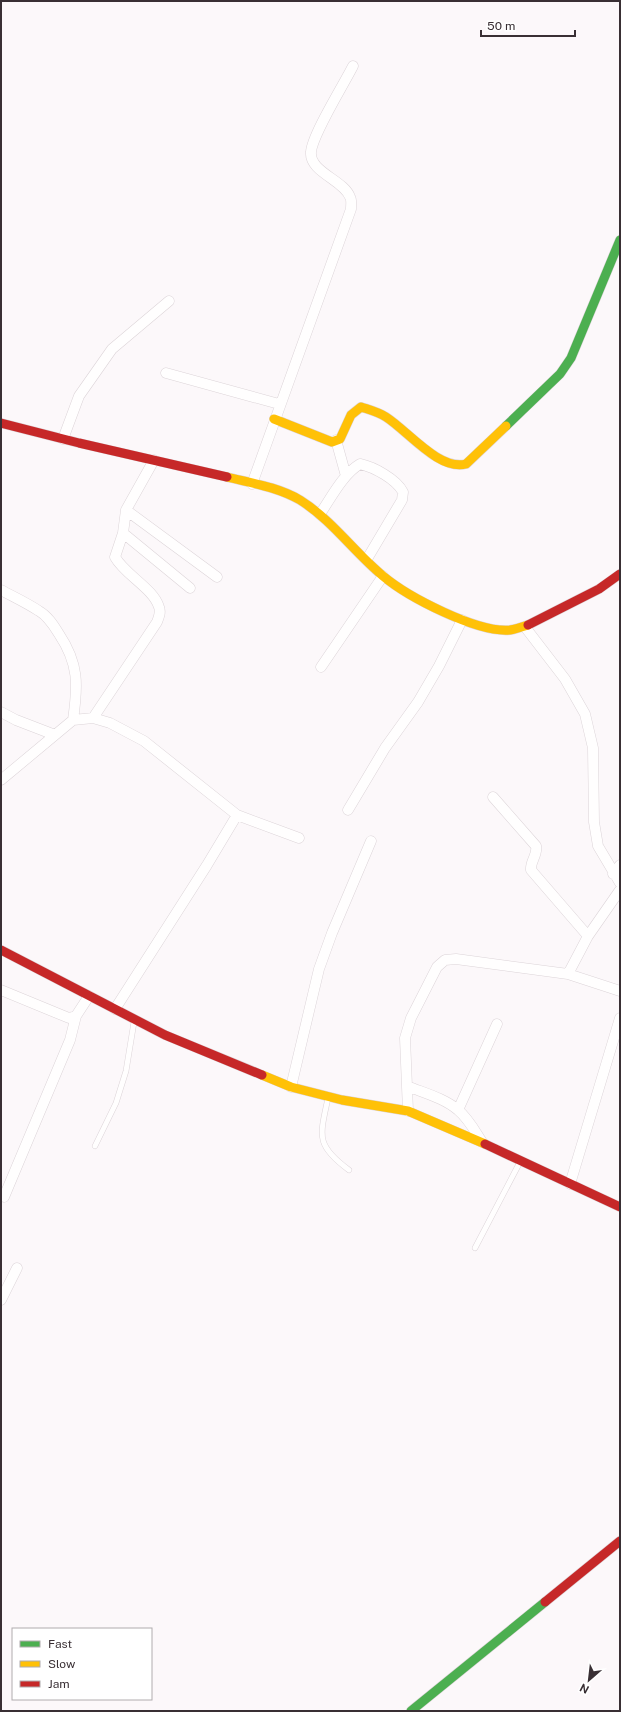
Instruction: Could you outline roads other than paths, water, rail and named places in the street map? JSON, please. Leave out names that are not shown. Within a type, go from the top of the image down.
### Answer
[{"type":"street","points":[[252,484],[350,209],[351,197],[344,187],[332,180],[313,163],[310,153],[314,139],[353,66]]},
{"type":"street","points":[[274,419],[332,442],[340,439],[351,415],[361,407],[371,409],[384,416],[436,457],[449,464],[458,466],[466,464],[564,369],[571,358],[620,240]]},
{"type":"street","points":[[63,439],[79,396],[112,349],[169,301]]},
{"type":"street","points":[[166,374],[280,404]]},
{"type":"street","points":[[1,423],[252,484],[287,494],[320,514],[383,576],[425,601],[462,620],[492,628],[508,630],[525,627],[619,577]]},
{"type":"street","points":[[336,440],[346,476]]},
{"type":"street","points":[[93,718],[157,622],[160,614],[159,606],[119,564],[115,557],[123,533],[126,510],[154,460]]},
{"type":"street","points":[[320,514],[346,476],[360,464],[368,466],[395,482],[403,492],[402,500],[367,559]]},
{"type":"street","points":[[126,510],[217,577]]},
{"type":"street","points":[[123,533],[190,588]]},
{"type":"street","points":[[321,667],[383,576]]},
{"type":"street","points":[[1,590],[40,611],[54,625],[66,645],[73,660],[76,675],[77,690],[73,720]]},
{"type":"street","points":[[348,810],[385,748],[418,702],[439,666],[462,620]]},
{"type":"street","points":[[525,627],[565,679],[585,714],[593,748],[594,822],[598,846],[613,874],[620,883]]},
{"type":"street","points":[[1,712],[16,720],[55,735]]},
{"type":"street","points":[[1,780],[73,720],[93,718],[110,723],[144,741],[237,815],[298,838]]},
{"type":"street","points":[[493,797],[536,846],[537,850],[531,865],[531,870],[588,936]]},
{"type":"street","points":[[115,1009],[207,865],[237,815]]},
{"type":"street","points":[[291,1087],[319,969],[332,933],[371,841]]},
{"type":"street","points":[[613,874],[620,865]]},
{"type":"street","points":[[568,974],[588,936],[620,890]]},
{"type":"street","points":[[1,950],[165,1035],[291,1087],[408,1111],[482,1142],[620,1207]]},
{"type":"street","points":[[408,1111],[405,1038],[411,1018],[437,967],[445,960],[456,959],[568,974],[620,991]]},
{"type":"street","points":[[1,990],[57,1014],[69,1018],[76,1016]]},
{"type":"street","points":[[4,1197],[64,1054],[76,1016],[89,996]]},
{"type":"street","points":[[570,1184],[620,1018]]},
{"type":"street","points":[[458,1110],[497,1024]]},
{"type":"street","points":[[408,1086],[446,1102],[458,1110],[467,1119],[482,1142]]},
{"type":"street","points":[[1,1300],[17,1268]]},
{"type":"street","points":[[411,1711],[620,1541]]},
{"type":"lane","points":[[95,1146],[116,1103],[124,1078],[135,1019]]},
{"type":"lane","points":[[329,1096],[321,1133],[326,1148],[334,1158],[349,1170]]},
{"type":"lane","points":[[475,1248],[521,1161]]}]
